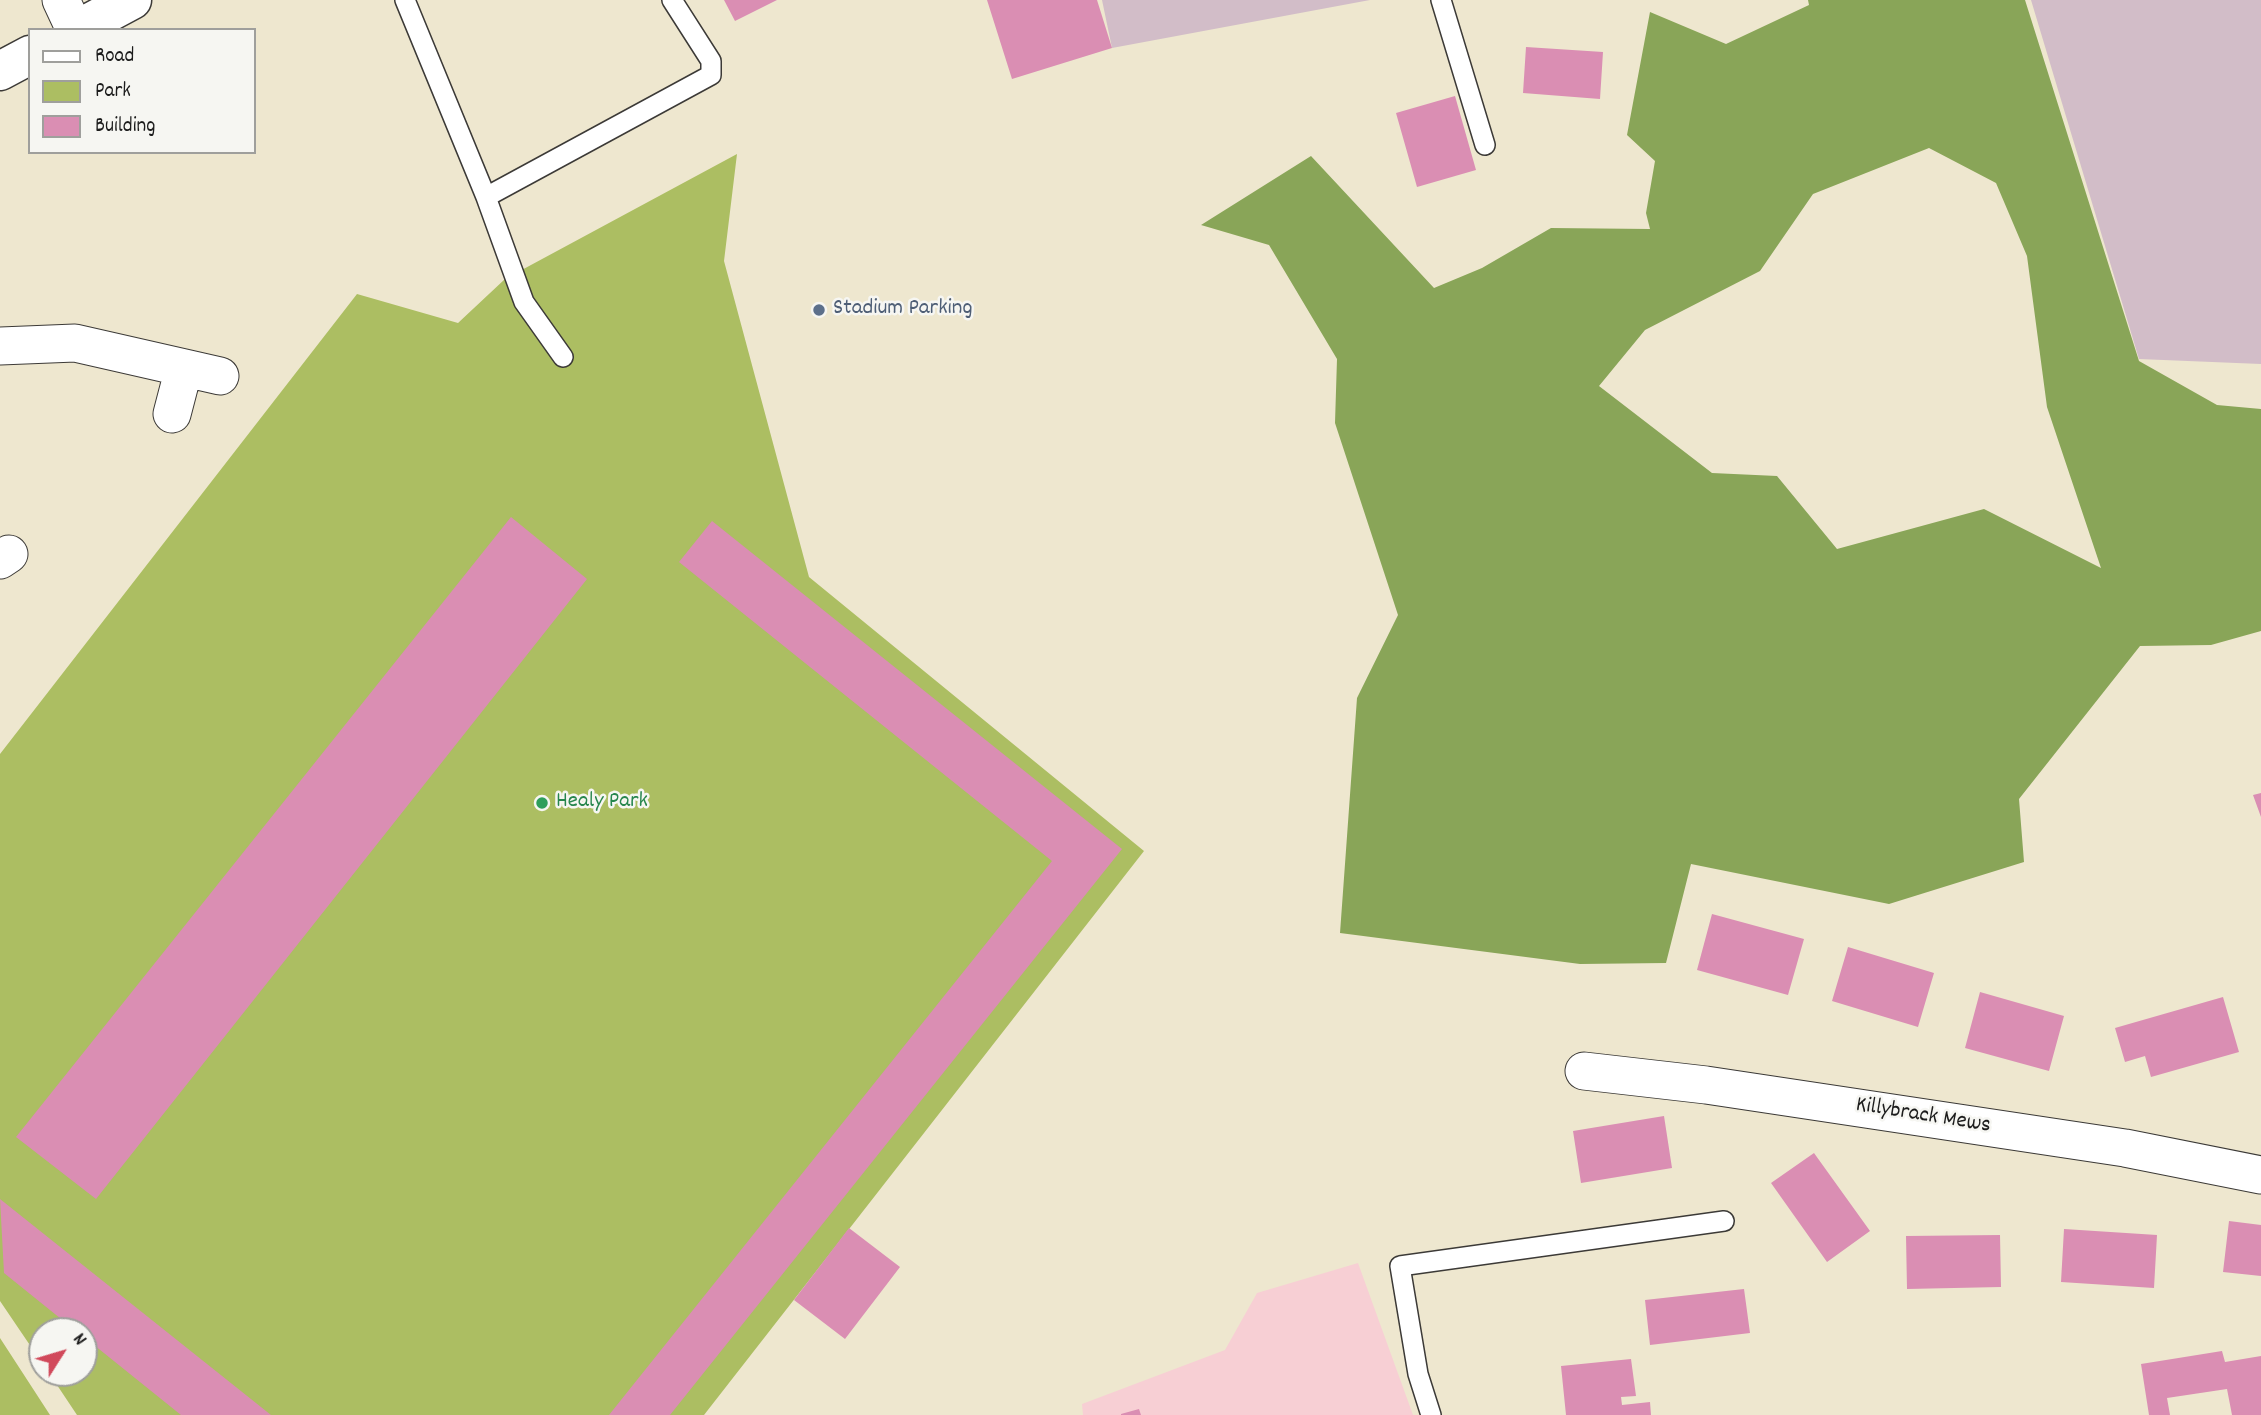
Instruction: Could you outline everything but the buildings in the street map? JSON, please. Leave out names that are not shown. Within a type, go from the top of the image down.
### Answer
[{"type":"main road","points":[[80,28],[132,0]]},
{"type":"main road","points":[[0,71],[28,56]]},
{"type":"street","points":[[61,0],[75,28]]},
{"type":"street","points":[[0,346],[75,343],[220,376]]},
{"type":"street","points":[[172,414],[184,368]]},
{"type":"street","name":"Killybrack Mews","points":[[1584,1071],[1706,1085],[2098,1144],[2261,1175]]},
{"type":"lane","points":[[405,0],[486,197],[524,302],[564,357]]},
{"type":"lane","points":[[486,197],[712,75],[710,61],[672,0]]},
{"type":"lane","points":[[1441,0],[1485,145]]},
{"type":"lane","points":[[1431,1415],[1418,1374],[1400,1266],[1724,1222]]},
{"type":"shaded area","points":[[1102,0],[1370,0],[1112,48]]},
{"type":"shaded area","points":[[2031,0],[2261,0],[2261,364],[2139,359]]},
{"type":"shaded area","points":[[1358,1263],[1413,1415],[1083,1415],[1082,1404],[1225,1350],[1257,1293]]},
{"type":"green space","points":[[1808,0],[2025,0],[2139,361],[2217,405],[2261,409],[2261,631],[2211,645],[2140,646],[2019,799],[2024,862],[1889,904],[1691,864],[1666,963],[1580,964],[1340,933],[1357,698],[1398,615],[1335,423],[1337,359],[1269,245],[1201,225],[1311,156],[1434,288],[1482,268],[1551,228],[1650,229],[1646,213],[1655,161],[1627,135],[1650,12],[1726,44],[1809,5]],"holes":[[[1929,148],[1996,183],[2027,256],[2047,407],[2101,568],[1984,509],[1837,549],[1777,476],[1712,473],[1599,386],[1645,330],[1760,271],[1813,194]]]},
{"type":"green space","name":"Healy Park","points":[[737,154],[724,261],[809,577],[1144,851],[704,1415],[77,1415],[58,1387],[98,1387],[98,1317],[28,1317],[28,1342],[0,1301],[0,754],[357,294],[458,323],[505,279]]},
{"type":"green space","points":[[0,1338],[28,1381],[28,1387],[32,1387],[50,1415],[0,1415]]},
{"type":"place","name":"Stadium Parking","points":[[819,310]]},
{"type":"place","name":"Healy Park","points":[[542,803]]}]
